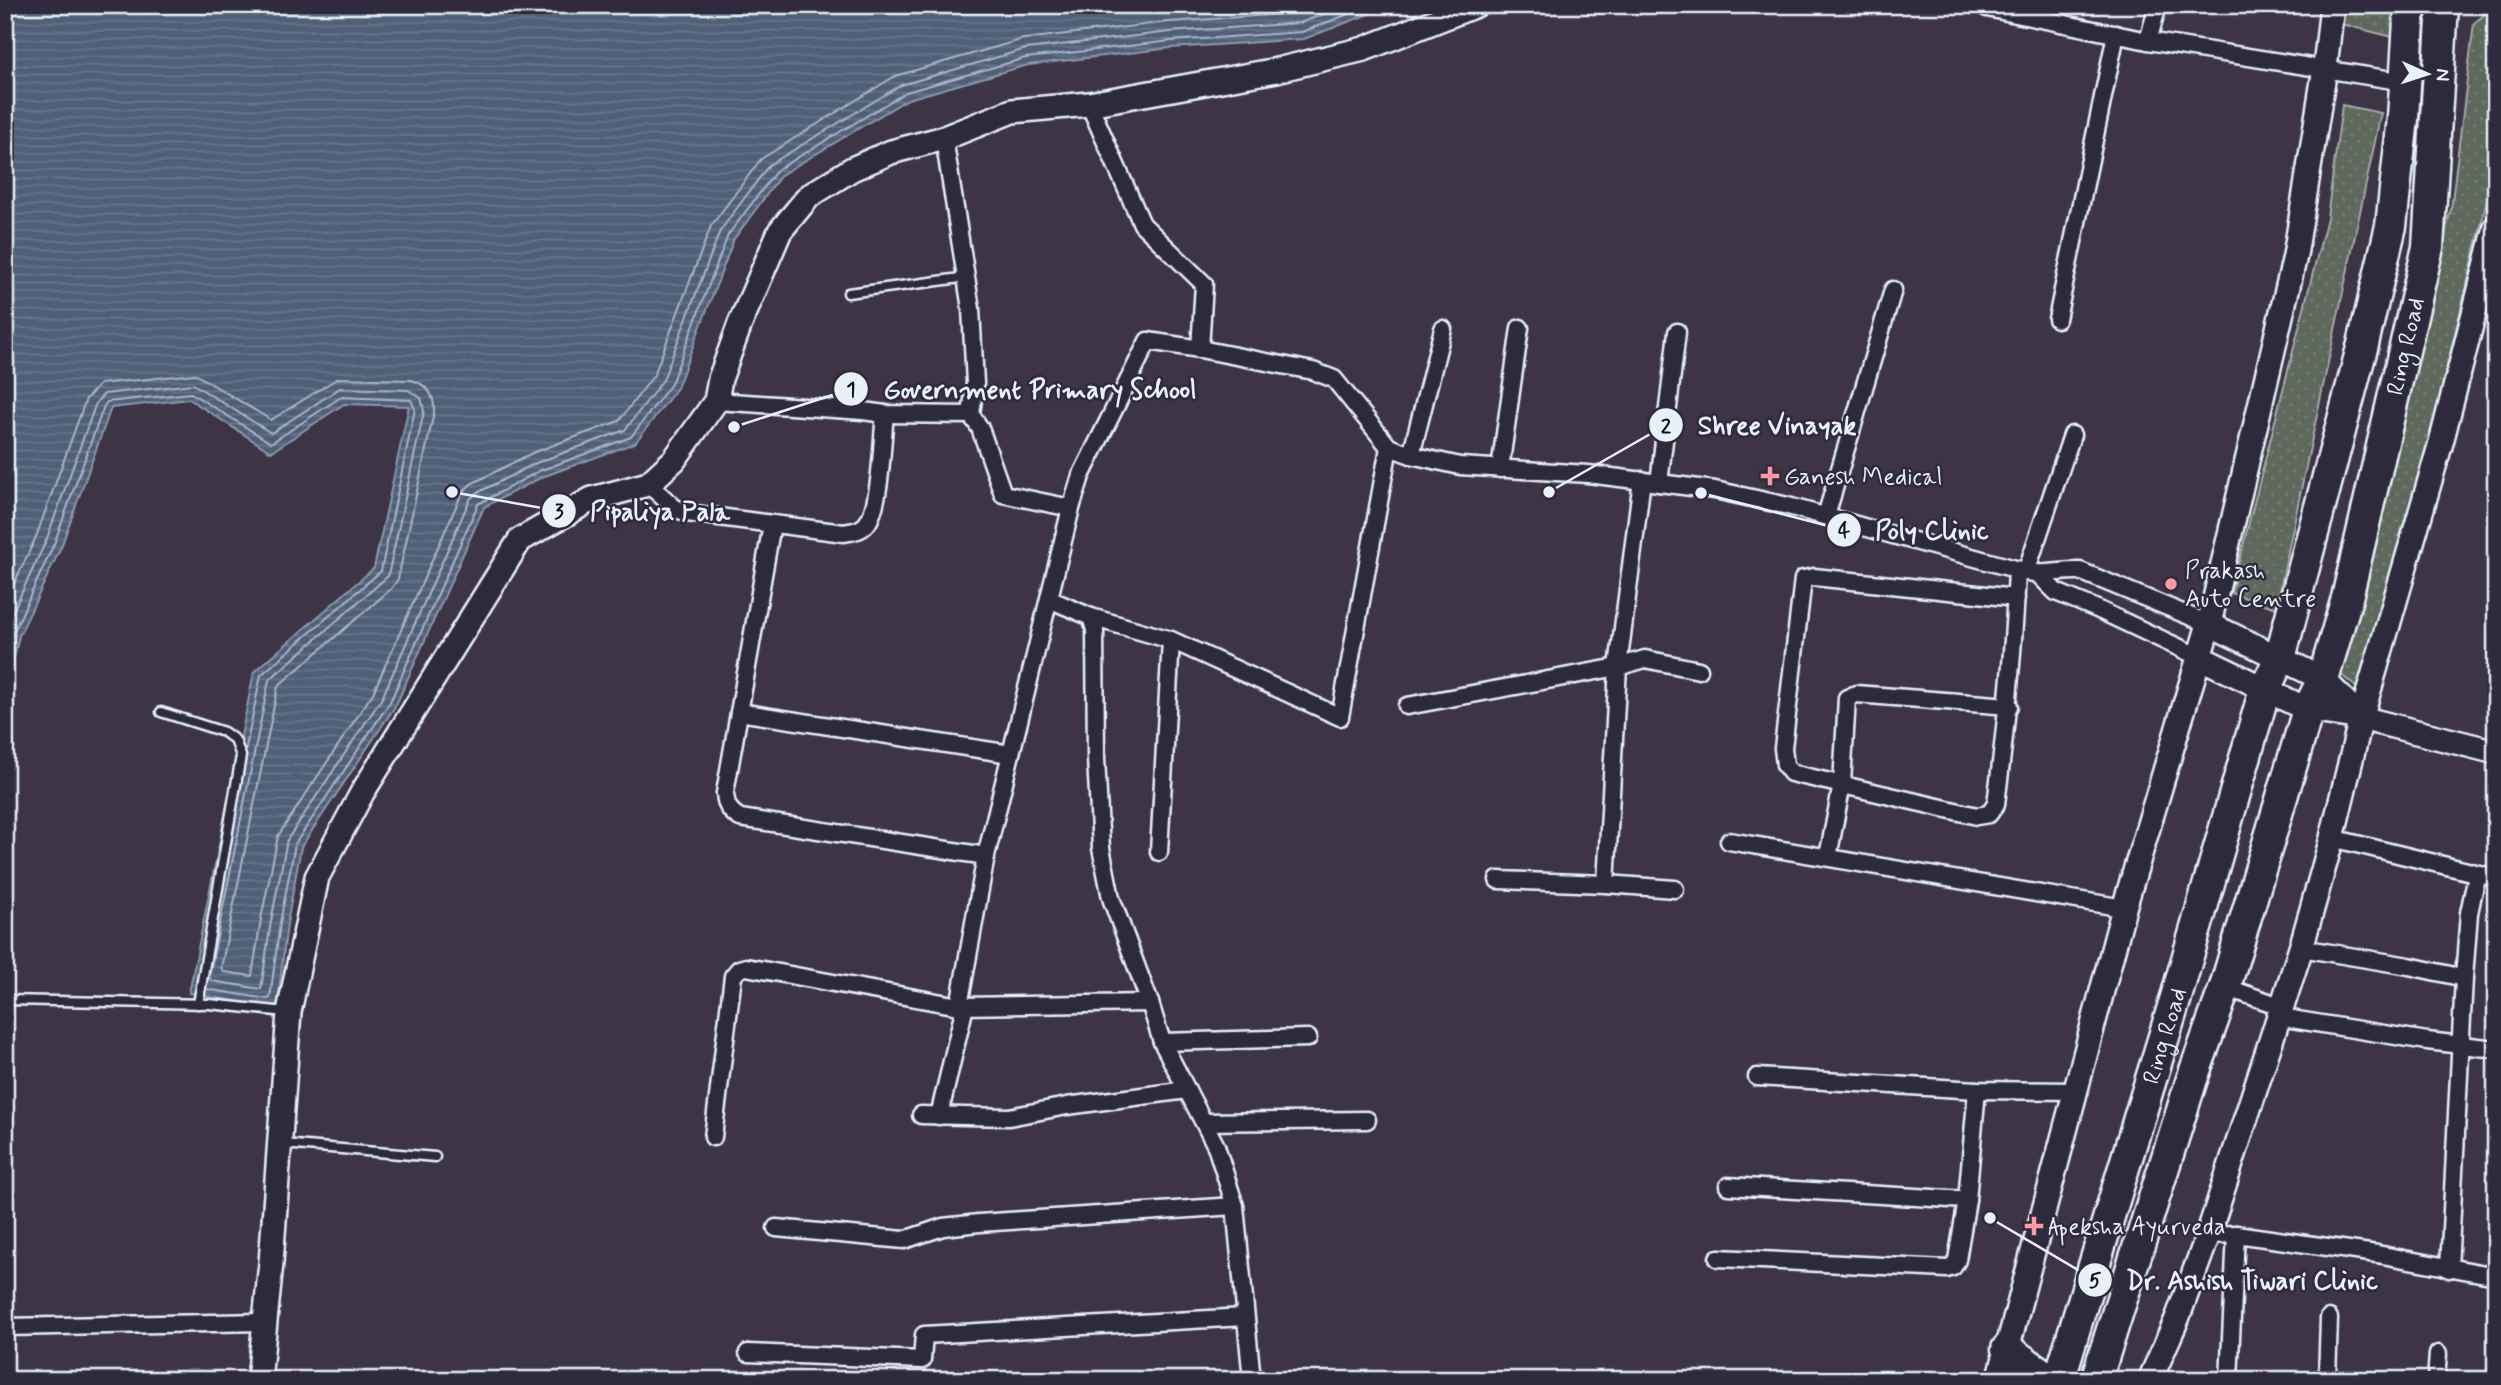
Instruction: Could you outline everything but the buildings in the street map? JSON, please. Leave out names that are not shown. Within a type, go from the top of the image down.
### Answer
[{"type":"highway","name":"Ring Road","points":[[2059,1380],[2177,994],[2265,689],[2280,658],[2349,397],[2391,226],[2406,82],[2410,5]]},
{"type":"highway","name":"Ring Road","points":[[2096,1380],[2224,987],[2308,710],[2323,679],[2347,598],[2428,247],[2443,5]]},
{"type":"highway","points":[[2007,1349],[2051,1380]]},
{"type":"street","points":[[259,1380],[289,1012],[317,877],[369,782],[520,540],[592,499],[648,484],[674,460],[716,401],[720,379],[740,324],[780,231],[809,197],[852,169],[891,152],[944,138],[1012,111],[1089,104],[1277,70],[1364,49],[1476,5]]},
{"type":"street","points":[[2148,41],[2158,5]]},
{"type":"street","points":[[1999,1380],[2124,908],[2209,624],[2295,256],[2325,68],[2332,5]]},
{"type":"street","points":[[1987,8],[2052,13],[2116,34],[2148,41],[2406,82]]},
{"type":"street","points":[[2057,319],[2116,34]]},
{"type":"street","points":[[1089,104],[1142,224],[1204,284],[1200,349]]},
{"type":"street","points":[[944,138],[968,277],[975,383],[971,415],[981,428],[1003,494],[1070,509]]},
{"type":"street","points":[[2150,1380],[2177,1319],[2208,1235],[2301,948],[2332,838],[2361,718],[2442,439],[2496,227]]},
{"type":"street","points":[[1826,516],[1893,290]]},
{"type":"street","points":[[1411,455],[1443,328]]},
{"type":"street","points":[[1500,469],[1520,328]]},
{"type":"street","points":[[1606,884],[1618,667],[1677,332]]},
{"type":"street","points":[[939,1116],[962,1006],[986,856],[1070,509],[1081,476],[1148,341],[1313,371],[1334,379],[1389,447],[1411,455],[1461,466],[1715,490],[1826,516],[2027,572],[2080,571],[2209,624],[2323,679],[2361,718]]},
{"type":"street","points":[[716,401],[885,414],[971,415]]},
{"type":"street","points":[[648,484],[675,508],[687,513],[845,533],[859,531],[868,522],[874,505],[885,414]]},
{"type":"street","points":[[2016,598],[1814,577],[1803,579],[1783,748],[1784,765],[1791,773],[1977,816],[1989,814],[1996,804],[2009,706],[2016,598],[2072,435]]},
{"type":"street","points":[[1049,599],[1091,617],[1171,640],[1340,718],[1389,447]]},
{"type":"street","points":[[772,524],[725,793],[726,804],[731,813],[740,818],[986,856]]},
{"type":"street","points":[[2027,572],[2056,592],[2308,710],[2361,718],[2496,752]]},
{"type":"street","points":[[1091,617],[1095,630],[1096,759],[1101,848],[1111,898],[1162,1042],[1216,1146],[1236,1206],[1252,1380]]},
{"type":"street","points":[[1159,852],[1171,640]]},
{"type":"street","points":[[1407,706],[1618,667],[1645,659],[1699,670]]},
{"type":"street","points":[[1828,857],[1842,783],[1847,698],[1856,694],[2009,706]]},
{"type":"street","points":[[739,712],[1011,754]]},
{"type":"street","points":[[2332,838],[2496,878]]},
{"type":"street","points":[[1729,841],[2124,908]]},
{"type":"street","points":[[2449,1269],[2464,978],[2469,913],[2477,875]]},
{"type":"street","points":[[1498,880],[1675,889]]},
{"type":"street","points":[[2301,948],[2464,978]]},
{"type":"street","points":[[713,1137],[733,976],[738,968],[746,967],[962,1006],[1150,1003]]},
{"type":"street","points":[[2224,987],[2281,1012],[2460,1045],[2496,1049]]},
{"type":"street","points":[[1162,1042],[1308,1038]]},
{"type":"street","points":[[1757,1077],[1978,1090],[2076,1091]]},
{"type":"street","points":[[921,1115],[1009,1117],[1067,1106],[1187,1090]]},
{"type":"street","points":[[1718,1258],[1947,1269],[1953,1267],[1957,1260],[1967,1200],[1978,1090]]},
{"type":"street","points":[[1204,1122],[1367,1120]]},
{"type":"street","points":[[1728,1186],[1967,1200]]},
{"type":"street","points":[[776,1228],[904,1240],[943,1227],[1236,1206]]},
{"type":"street","points":[[2208,1235],[2236,1234],[2377,1254],[2496,1276]]},
{"type":"street","points":[[2229,1380],[2236,1234]]},
{"type":"street","points":[[748,1353],[922,1360],[924,1335],[1245,1317]]},
{"type":"street","points":[[2327,1380],[2329,1318]]},
{"type":"street","points":[[5,1327],[265,1322]]},
{"type":"street","points":[[2436,1380],[2438,1354]]},
{"type":"lane","points":[[848,293],[968,277]]},
{"type":"lane","points":[[161,712],[224,732],[235,740],[241,756],[198,1004]]},
{"type":"lane","points":[[5,1000],[209,1004],[289,1012]]},
{"type":"lane","points":[[280,1144],[435,1157]]},
{"type":"green space","points":[[2345,5],[2400,5],[2393,37],[2341,24]]},
{"type":"green space","points":[[2490,10],[2496,14],[2496,163],[2436,413],[2357,688],[2338,672],[2451,209],[2474,23]]},
{"type":"green space","points":[[2342,105],[2381,113],[2276,608],[2231,593],[2327,218]]},
{"type":"water","points":[[5,5],[1392,5],[1304,39],[1171,48],[1028,65],[908,99],[781,175],[734,239],[677,388],[635,443],[542,477],[484,507],[396,705],[301,847],[287,924],[277,1008],[189,993],[254,672],[374,568],[409,406],[344,404],[271,452],[189,399],[111,408],[61,547],[19,636],[8,683],[5,682]]},
{"type":"place","name":"Government Primary School","points":[[734,427]]},
{"type":"place","name":"Ganesh Medical","points":[[1770,476]]},
{"type":"place","name":"Pipaliya Pala","points":[[452,492]]},
{"type":"place","name":"Shree Vinayak","points":[[1549,492]]},
{"type":"place","name":"Poly Clinic","points":[[1701,493]]},
{"type":"place","name":"Prakash Auto Centre","points":[[2171,584]]},
{"type":"place","name":"Dr. Ashish Tiwari Clinic","points":[[1990,1218]]},
{"type":"place","name":"Apeksha Ayurveda","points":[[2034,1226]]}]
